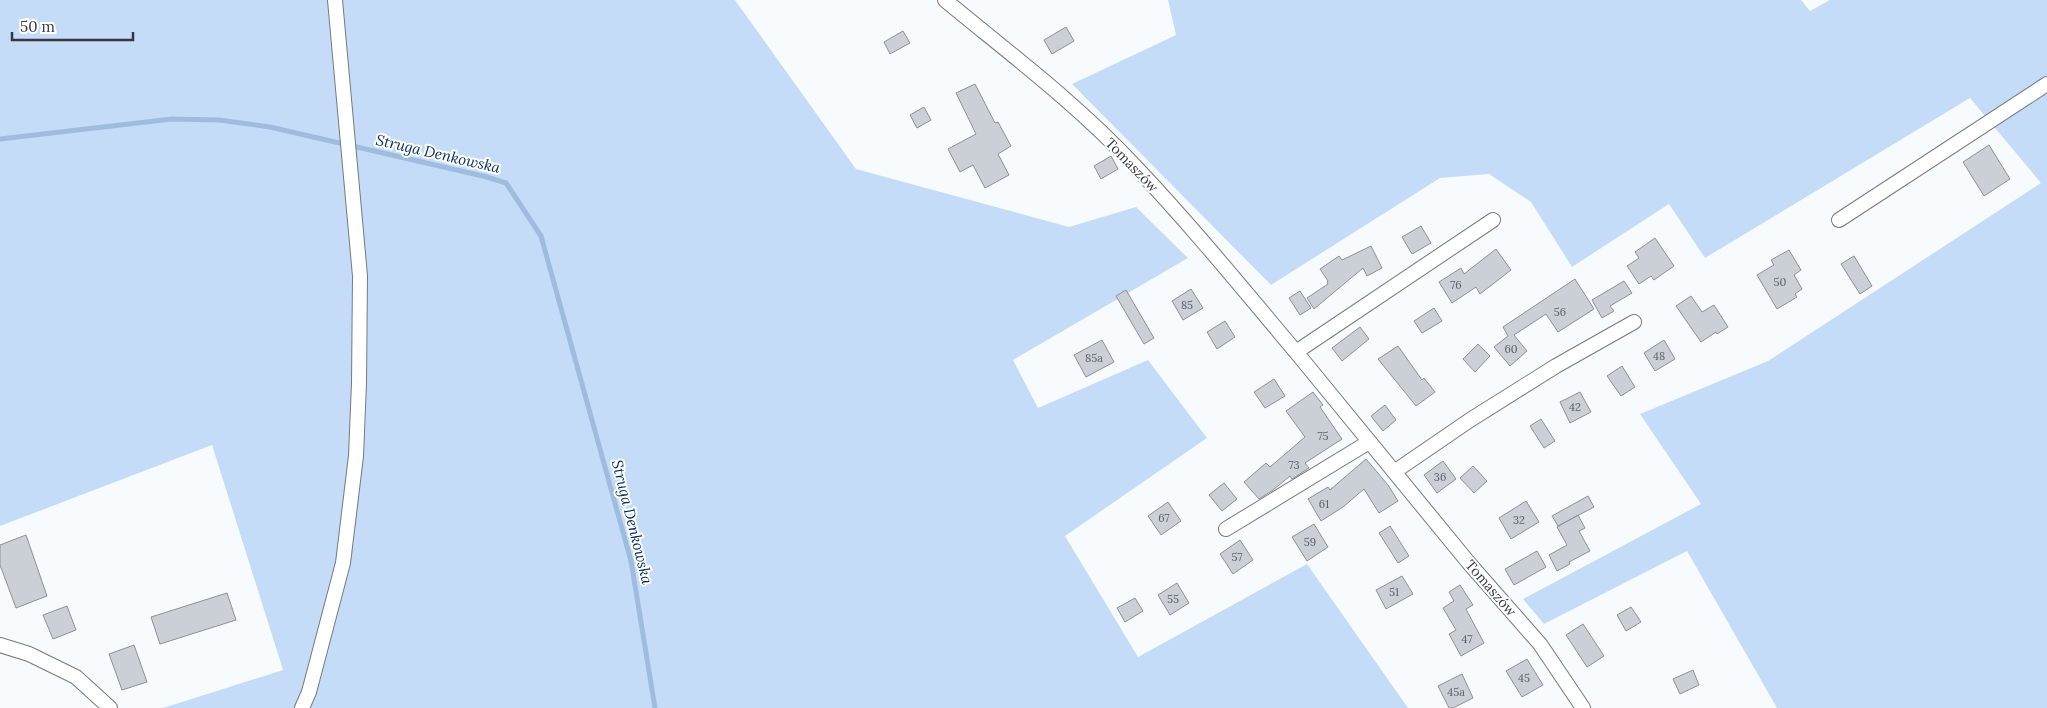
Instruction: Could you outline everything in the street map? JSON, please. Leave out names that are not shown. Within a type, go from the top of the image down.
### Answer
[{"type":"street","points":[[302,708],[309,692],[342,563],[356,456],[360,276],[354,192],[335,0]]},
{"type":"street","name":"Tomaszów","points":[[945,0],[1072,105],[1132,163],[1240,285],[1394,472],[1540,644],[1583,708]]},
{"type":"street","points":[[1839,220],[2047,84]]},
{"type":"street","points":[[1296,352],[1493,220]]},
{"type":"street","points":[[1394,472],[1470,420],[1556,366],[1634,322]]},
{"type":"street","points":[[1226,529],[1369,442]]},
{"type":"street","points":[[0,645],[29,654],[76,677],[110,708]]},
{"type":"shaded area","points":[[0,0],[735,0],[856,169],[1069,227],[1136,207],[1188,258],[1013,360],[1038,408],[1148,360],[1207,438],[1065,536],[1138,657],[1307,564],[1408,708],[163,708],[283,670],[212,445],[0,526]]},
{"type":"shaded area","points":[[1168,0],[1801,0],[1810,11],[1830,0],[2047,0],[2047,708],[1777,708],[1687,551],[1544,624],[1523,599],[1701,504],[1640,414],[1768,361],[2041,183],[1970,98],[1705,258],[1669,204],[1572,267],[1531,202],[1489,174],[1440,178],[1271,285],[1072,84],[1176,35]]},
{"type":"building","points":[[1066,27],[1074,41],[1052,54],[1044,40]]},
{"type":"building","points":[[903,31],[910,43],[890,54],[884,42]]},
{"type":"building","points":[[975,84],[995,123],[998,122],[1011,146],[998,154],[1009,175],[985,188],[973,165],[960,172],[948,149],[976,134],[956,93]]},
{"type":"building","points":[[924,107],[931,120],[917,128],[910,115]]},
{"type":"building","points":[[1989,145],[2010,179],[1984,196],[1963,162]]},
{"type":"building","points":[[1111,156],[1118,169],[1101,179],[1094,166]]},
{"type":"building","points":[[1421,226],[1431,243],[1412,254],[1402,237]]},
{"type":"building","points":[[1655,238],[1674,266],[1654,280],[1651,276],[1639,284],[1627,266],[1639,258],[1635,252]]},
{"type":"building","points":[[1371,246],[1382,268],[1367,276],[1363,268],[1314,309],[1307,298],[1328,284],[1320,269],[1339,256],[1342,260]]},
{"type":"building","points":[[1496,249],[1511,270],[1480,294],[1476,287],[1452,303],[1439,282],[1461,268],[1464,274]]},
{"type":"building","points":[[1789,250],[1801,270],[1794,275],[1802,289],[1795,294],[1797,297],[1777,309],[1757,275],[1774,265],[1771,260]]},
{"type":"building","points":[[1854,256],[1872,286],[1860,294],[1841,264]]},
{"type":"building","points":[[1575,279],[1594,309],[1558,332],[1546,314],[1514,335],[1527,351],[1510,366],[1494,347],[1508,336],[1503,327]]},
{"type":"building","points":[[1624,281],[1632,293],[1610,306],[1614,311],[1602,318],[1592,300]]},
{"type":"building","points":[[1191,289],[1203,308],[1183,320],[1172,301]]},
{"type":"building","points":[[1126,290],[1154,338],[1144,344],[1116,296]]},
{"type":"building","points":[[1300,291],[1311,308],[1300,315],[1289,298]]},
{"type":"building","points":[[1691,296],[1702,312],[1714,305],[1728,327],[1701,342],[1676,306]]},
{"type":"building","points":[[1434,308],[1442,321],[1422,333],[1414,321]]},
{"type":"building","points":[[1225,321],[1235,337],[1217,349],[1207,332]]},
{"type":"building","points":[[1360,327],[1369,339],[1342,361],[1332,348]]},
{"type":"building","points":[[1102,340],[1114,362],[1086,377],[1074,355]]},
{"type":"building","points":[[1664,340],[1675,359],[1655,371],[1644,353]]},
{"type":"building","points":[[1478,344],[1490,356],[1475,372],[1463,359]]},
{"type":"building","points":[[1398,346],[1422,380],[1424,378],[1435,392],[1416,406],[1378,359]]},
{"type":"building","points":[[1622,366],[1635,387],[1621,396],[1607,376]]},
{"type":"building","points":[[1274,379],[1285,396],[1265,408],[1254,392]]},
{"type":"building","points":[[1313,392],[1323,405],[1320,407],[1342,439],[1305,463],[1309,468],[1292,479],[1290,476],[1259,499],[1244,482],[1266,463],[1270,467],[1305,437],[1286,411]]},
{"type":"building","points":[[1580,392],[1591,412],[1570,423],[1560,402]]},
{"type":"building","points":[[1385,405],[1396,420],[1383,431],[1371,416]]},
{"type":"building","points":[[1541,419],[1555,441],[1544,448],[1530,426]]},
{"type":"building","points":[[1366,459],[1388,485],[1398,501],[1379,513],[1364,489],[1343,507],[1321,521],[1308,499],[1328,487],[1330,490]]},
{"type":"building","points":[[1443,461],[1456,479],[1437,493],[1424,475]]},
{"type":"building","points":[[1473,466],[1487,481],[1474,493],[1460,478]]},
{"type":"building","points":[[1224,483],[1237,499],[1222,511],[1209,495]]},
{"type":"building","points":[[1588,496],[1594,507],[1558,526],[1552,516]]},
{"type":"building","points":[[1526,501],[1539,522],[1511,539],[1499,518]]},
{"type":"building","points":[[1168,502],[1181,521],[1161,535],[1148,516]]},
{"type":"building","points":[[1578,515],[1585,528],[1579,531],[1590,551],[1557,571],[1549,555],[1567,545],[1557,527]]},
{"type":"building","points":[[1314,524],[1328,547],[1307,561],[1292,537]]},
{"type":"building","points":[[1390,526],[1409,556],[1398,563],[1379,533]]},
{"type":"building","points":[[26,535],[47,596],[16,608],[0,565],[0,545]]},
{"type":"building","points":[[1240,540],[1253,560],[1233,574],[1220,554]]},
{"type":"building","points":[[1537,551],[1546,567],[1514,585],[1505,569]]},
{"type":"building","points":[[1402,576],[1413,594],[1386,609],[1376,590]]},
{"type":"building","points":[[1177,583],[1189,603],[1170,615],[1158,595]]},
{"type":"building","points":[[1460,585],[1473,605],[1466,609],[1484,643],[1461,656],[1449,634],[1456,630],[1443,608],[1454,601],[1449,592]]},
{"type":"building","points":[[227,593],[236,620],[160,644],[151,617]]},
{"type":"building","points":[[1135,598],[1143,611],[1125,622],[1117,608]]},
{"type":"building","points":[[67,606],[76,630],[53,639],[43,615]]},
{"type":"building","points":[[1631,607],[1641,622],[1626,631],[1617,615]]},
{"type":"building","points":[[1583,624],[1604,656],[1587,667],[1566,635]]},
{"type":"building","points":[[134,645],[147,682],[122,690],[109,654]]},
{"type":"building","points":[[1527,659],[1543,685],[1522,697],[1506,671]]},
{"type":"building","points":[[1693,670],[1699,685],[1680,694],[1673,679]]},
{"type":"building","points":[[1462,674],[1473,698],[1453,708],[1449,708],[1438,686]]},
{"type":"waterway","name":"Struga Denkowska","points":[[0,139],[172,119],[219,120],[270,127],[506,183],[541,236],[631,561],[655,708]]}]
